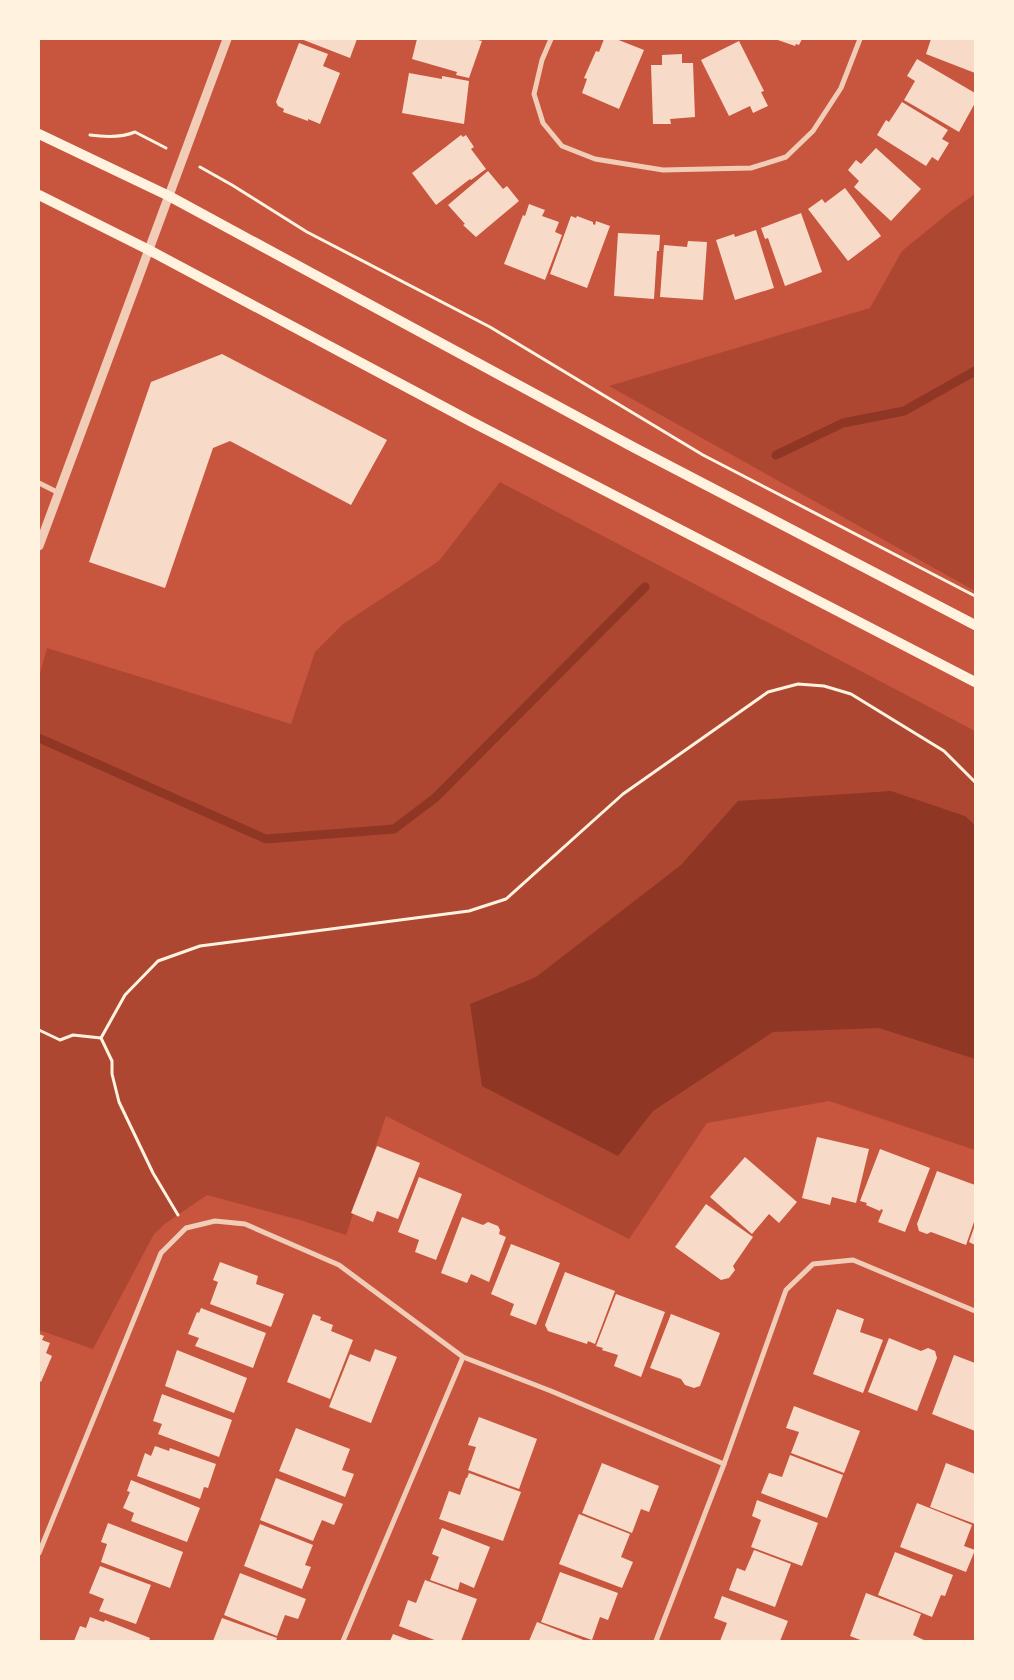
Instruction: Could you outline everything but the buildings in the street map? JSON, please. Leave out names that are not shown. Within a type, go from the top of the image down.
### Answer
[{"type":"main road","points":[[39,134],[169,196],[641,451],[975,625]]},
{"type":"main road","points":[[39,195],[149,250],[481,427],[975,682]]},
{"type":"street","points":[[39,546],[227,39]]},
{"type":"street","points":[[550,39],[542,60],[534,94],[543,123],[562,146],[595,159],[663,170],[751,168],[786,157],[813,131],[840,88],[860,39]]},
{"type":"street","points":[[39,483],[58,492]]},
{"type":"street","points":[[39,1553],[161,1253],[186,1228],[215,1221],[245,1224],[339,1265],[463,1357],[551,1391],[724,1464]]},
{"type":"street","points":[[656,1641],[724,1464],[786,1290],[813,1264],[853,1260],[975,1311]]},
{"type":"street","points":[[343,1641],[463,1357]]},
{"type":"path","points":[[81,134],[106,138],[128,135],[135,132]]},
{"type":"path","points":[[215,175],[307,232],[490,327],[703,455],[975,596]]},
{"type":"path","points":[[101,1038],[125,995],[158,961],[200,946],[469,911],[506,900],[623,794],[768,692],[798,684],[824,686],[851,694],[944,751],[975,782]]},
{"type":"path","points":[[39,1030],[60,1040],[73,1035],[101,1038]]},
{"type":"path","points":[[101,1038],[112,1061],[112,1074],[118,1102],[153,1173],[186,1228]]},
{"type":"shaded area","points":[[975,194],[975,591],[609,386],[870,308],[902,251]]},
{"type":"shaded area","points":[[500,482],[975,731],[975,1150],[829,1101],[707,1123],[629,1239],[386,1116],[346,1235],[300,1220],[207,1195],[166,1223],[154,1234],[93,1349],[39,1330],[39,677],[47,648],[291,724],[315,652],[343,624],[439,561]]},
{"type":"shaded area","points":[[891,791],[965,816],[975,825],[975,1059],[879,1028],[773,1032],[653,1111],[618,1156],[482,1086],[470,1004],[536,977],[681,865],[738,801]]},
{"type":"waterway","points":[[776,455],[843,423],[904,411],[975,371]]},
{"type":"waterway","points":[[39,738],[266,839],[394,829],[435,798],[645,587]]}]
